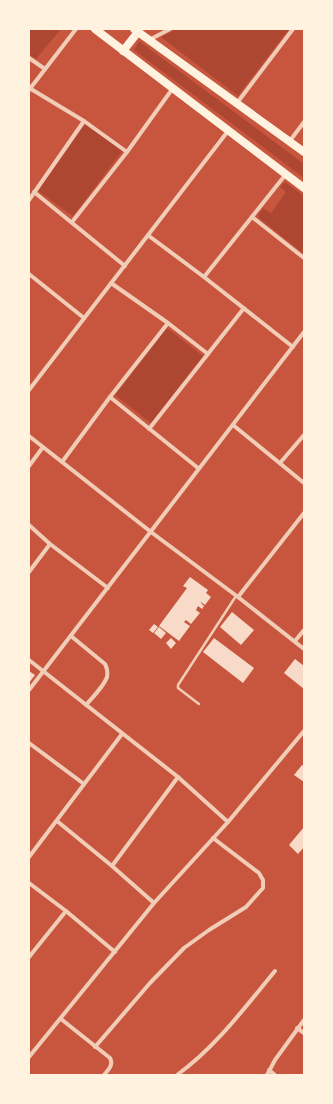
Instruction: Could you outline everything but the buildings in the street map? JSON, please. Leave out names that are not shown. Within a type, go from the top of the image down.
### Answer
[{"type":"main road","points":[[95,29],[304,188]]},
{"type":"main road","points":[[123,50],[136,31],[304,152]]},
{"type":"street","points":[[76,29],[30,90],[84,121],[127,152]]},
{"type":"street","points":[[149,40],[170,29]]},
{"type":"street","points":[[237,103],[293,29]]},
{"type":"street","points":[[29,58],[45,69]]},
{"type":"street","points":[[72,222],[127,152],[173,88]]},
{"type":"street","points":[[29,200],[84,121]]},
{"type":"street","points":[[289,142],[304,122]]},
{"type":"street","points":[[29,390],[149,236],[228,131]]},
{"type":"street","points":[[204,277],[286,174]]},
{"type":"street","points":[[34,192],[125,266]]},
{"type":"street","points":[[252,217],[304,258]]},
{"type":"street","points":[[149,236],[293,347]]},
{"type":"street","points":[[29,274],[84,318]]},
{"type":"street","points":[[111,283],[168,323],[208,354]]},
{"type":"street","points":[[150,429],[244,308]]},
{"type":"street","points":[[62,462],[110,397],[168,323]]},
{"type":"street","points":[[29,690],[151,532],[198,468],[304,332]]},
{"type":"street","points":[[110,397],[198,468]]},
{"type":"street","points":[[233,425],[304,483]]},
{"type":"street","points":[[280,463],[304,435]]},
{"type":"street","points":[[29,436],[304,649]]},
{"type":"street","points":[[29,466],[43,447]]},
{"type":"street","points":[[237,596],[304,513]]},
{"type":"street","points":[[29,526],[108,588]]},
{"type":"street","points":[[29,572],[50,544]]},
{"type":"street","points":[[295,641],[304,630]]},
{"type":"street","points":[[71,636],[105,664],[108,670],[107,676],[103,683],[86,705]]},
{"type":"street","points":[[29,660],[178,777],[228,822]]},
{"type":"street","points":[[29,1057],[154,903],[228,822],[304,731]]},
{"type":"street","points":[[29,857],[122,734]]},
{"type":"street","points":[[29,743],[84,784]]},
{"type":"street","points":[[112,866],[178,777]]},
{"type":"street","points":[[56,821],[112,866],[154,903]]},
{"type":"street","points":[[95,1047],[150,983],[184,948],[209,930],[246,907],[263,888],[263,880],[259,873],[213,838]]},
{"type":"street","points":[[29,883],[66,911],[115,952]]},
{"type":"street","points":[[29,957],[66,911]]},
{"type":"street","points":[[178,1075],[192,1065],[212,1046],[276,971]]},
{"type":"street","points":[[61,1019],[110,1058],[112,1065],[104,1075]]},
{"type":"street","points":[[267,1075],[275,1060],[304,1020]]},
{"type":"street","points":[[298,1028],[304,1033]]},
{"type":"street","points":[[269,1070],[275,1075]]},
{"type":"lane","points":[[199,704],[178,688],[178,685],[237,596]]},
{"type":"shaded area","points":[[29,29],[61,29],[36,59],[29,54]]},
{"type":"shaded area","points":[[177,29],[289,29],[238,96],[161,37]]},
{"type":"shaded area","points":[[139,41],[304,164],[304,178],[134,50]]},
{"type":"shaded area","points":[[85,124],[123,150],[73,216],[38,191]]},
{"type":"shaded area","points":[[285,182],[304,196],[304,254],[259,218],[258,215],[263,208],[271,213],[286,192],[280,187]]},
{"type":"shaded area","points":[[167,328],[203,356],[151,423],[115,395]]}]
